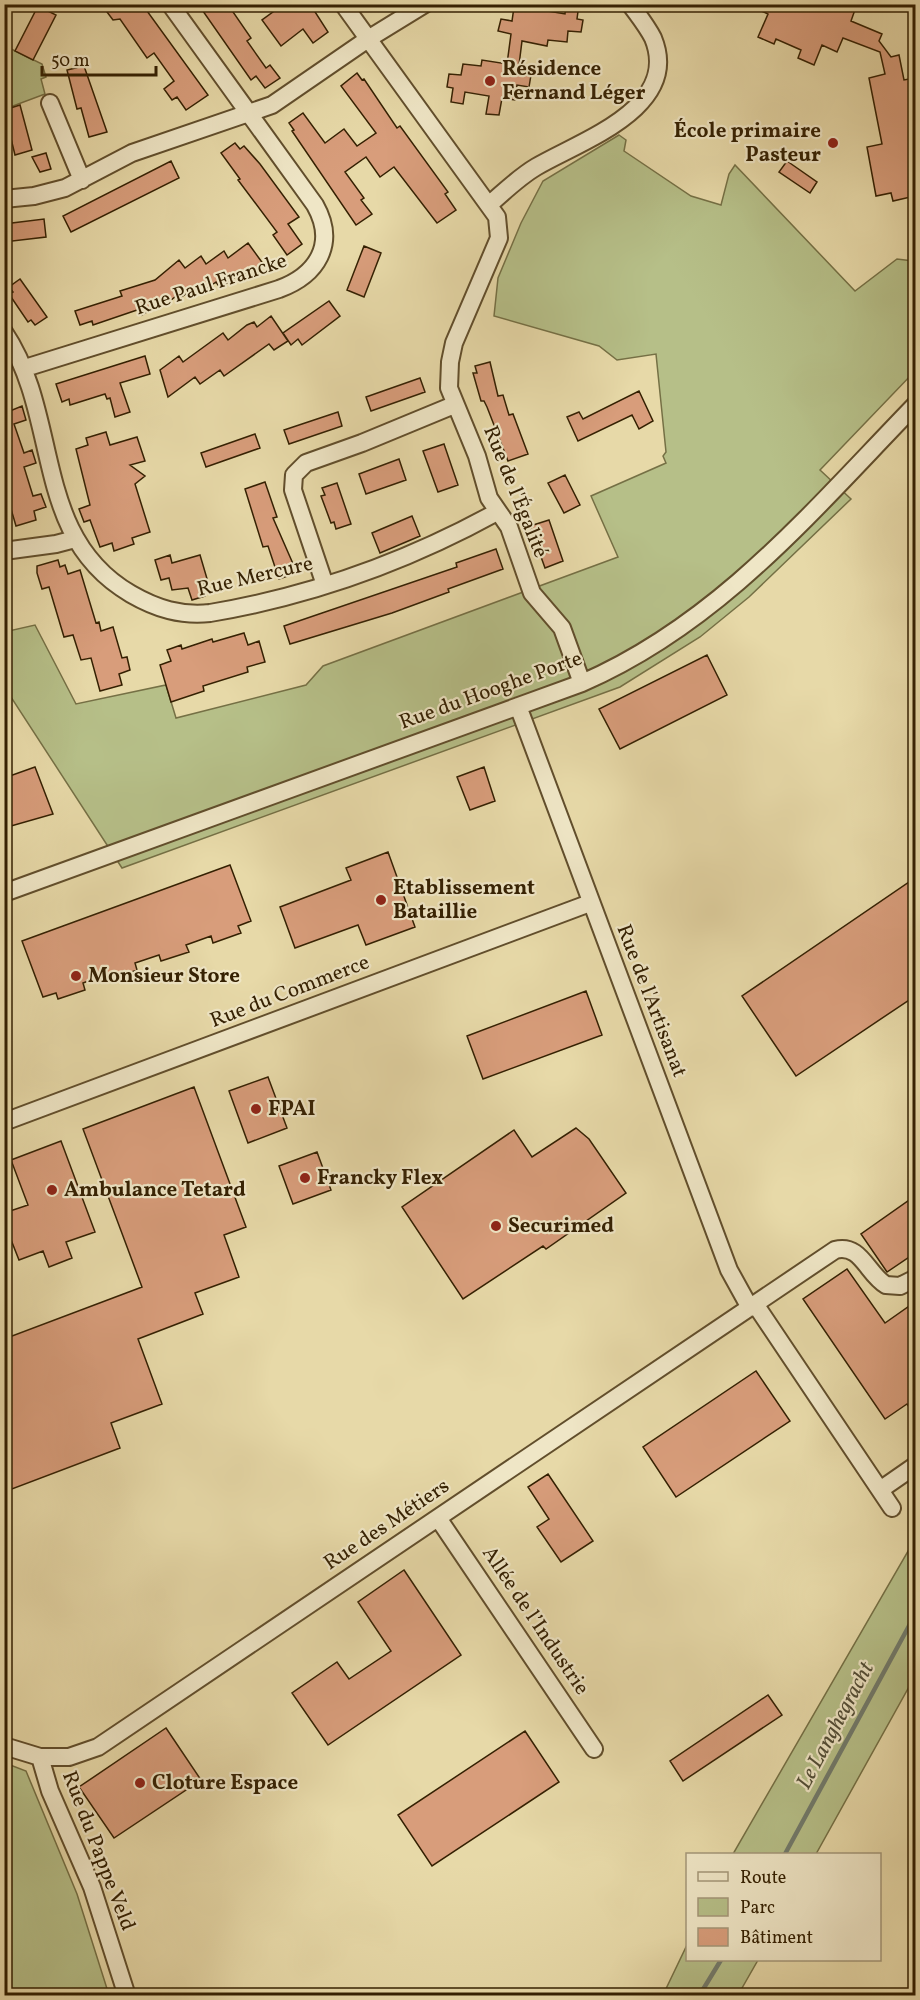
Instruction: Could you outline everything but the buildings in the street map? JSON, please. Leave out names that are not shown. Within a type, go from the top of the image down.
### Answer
[{"type":"street","name":"Rue Paul Francke","points":[[25,368],[279,290],[303,278],[315,267],[323,244],[323,228],[319,212],[170,4]]},
{"type":"street","name":"Rue de l'Égalité","points":[[344,4],[490,204],[499,224],[499,238],[451,352],[449,388],[454,405],[474,448],[489,498],[509,527],[532,593],[562,628],[582,683]]},
{"type":"street","points":[[4,200],[44,194],[82,180],[132,153],[278,101],[368,39],[425,4]]},
{"type":"street","points":[[490,204],[525,174],[619,121],[645,100],[654,78],[657,53],[650,32],[630,4]]},
{"type":"street","points":[[50,103],[82,180]]},
{"type":"street","name":"Rue Mercure","points":[[4,333],[25,368],[38,409],[60,506],[75,538],[98,567],[128,592],[154,606],[181,614],[222,611],[325,585],[375,569],[428,548],[497,512]]},
{"type":"street","name":"Rue du Hooghe Porte","points":[[4,893],[582,683],[640,654],[723,598],[772,552],[915,404]]},
{"type":"street","points":[[325,585],[293,490],[292,480],[296,470],[306,463],[362,443],[454,405]]},
{"type":"street","points":[[4,551],[63,543],[75,538]]},
{"type":"street","name":"Rue de l'Artisanat","points":[[518,706],[729,1270],[892,1508]]},
{"type":"street","name":"Rue du Commerce","points":[[4,1122],[590,903]]},
{"type":"street","name":"Rue des Métiers","points":[[40,1757],[69,1757],[98,1747],[839,1249],[852,1251],[859,1256],[886,1285],[900,1286],[915,1278]]},
{"type":"street","points":[[880,1490],[915,1465]]},
{"type":"street","name":"Allée de l’Industrie","points":[[438,1518],[594,1749]]},
{"type":"street","name":"Rue du Pappe Veld","points":[[4,1746],[40,1757],[54,1801],[92,1887],[127,1995]]},
{"type":"green space","points":[[7,47],[42,64],[46,77],[41,79],[45,94],[5,109],[4,52]]},
{"type":"green space","points":[[619,135],[626,140],[624,151],[691,196],[721,205],[729,174],[735,165],[855,291],[897,259],[913,261],[916,269],[915,371],[820,470],[851,499],[749,597],[700,637],[620,687],[122,868],[11,697],[5,698],[4,632],[35,625],[76,704],[166,685],[176,718],[306,685],[323,666],[618,557],[591,496],[666,463],[663,456],[666,452],[656,354],[617,360],[599,346],[494,316],[498,278],[521,223],[543,181]]},
{"type":"green space","points":[[915,1539],[915,1676],[817,1853],[734,1853]]},
{"type":"green space","points":[[5,1763],[26,1771],[77,1894],[109,1995],[5,1995]]},
{"type":"green space","points":[[686,1947],[686,1961],[757,1961],[738,1995],[663,1995]]},
{"type":"waterway","name":"Le Langhegracht","points":[[786,1853],[916,1613]]},
{"type":"waterway","name":"Le Langhegracht","points":[[699,1996],[720,1961]]},
{"type":"place","name":"Résidence Fernand Léger","points":[[490,81]]},
{"type":"place","name":"École primaire Pasteur","points":[[833,143]]},
{"type":"place","name":"Etablissement Bataillie","points":[[381,900]]},
{"type":"place","name":"Monsieur Store","points":[[76,976]]},
{"type":"place","name":"FPAI","points":[[256,1109]]},
{"type":"place","name":"Francky Flex","points":[[305,1178]]},
{"type":"place","name":"Ambulance Tetard","points":[[52,1190]]},
{"type":"place","name":"Securimed","points":[[496,1226]]},
{"type":"place","name":"Cloture Espace","points":[[140,1783]]}]
